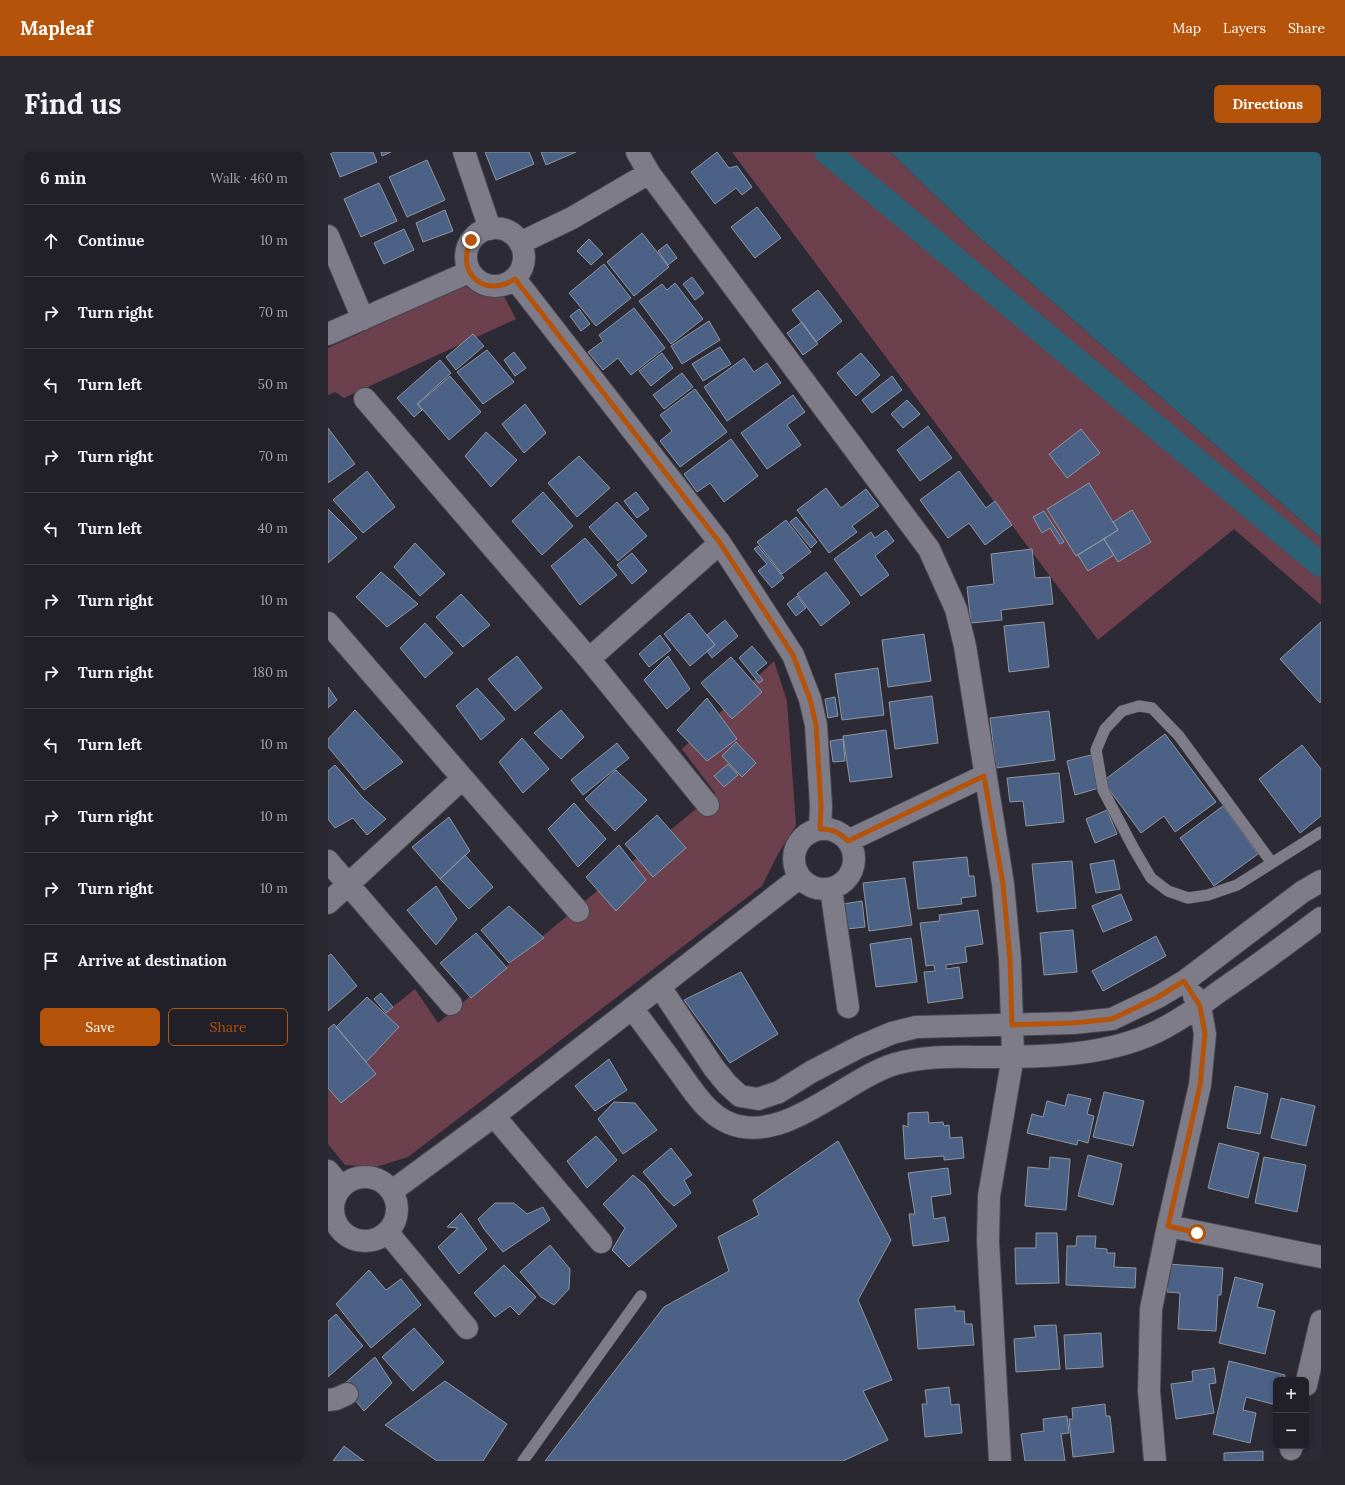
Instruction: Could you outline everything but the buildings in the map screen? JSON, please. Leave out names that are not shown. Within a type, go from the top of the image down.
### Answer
[{"type":"street","points":[[464,152],[490,228]]},
{"type":"street","points":[[637,152],[649,173],[929,549],[956,609],[975,702],[984,776],[1003,884],[1010,959],[1013,1056],[1008,1095],[999,1131],[989,1196],[988,1242],[1000,1461]]},
{"type":"street","points":[[520,243],[572,218],[649,173]]},
{"type":"street","points":[[490,228],[499,228],[508,231],[520,243],[524,256],[522,268],[515,279],[501,286],[485,285],[476,280],[470,272],[466,261],[466,250],[471,240],[480,232],[490,228]]},
{"type":"street","points":[[328,236],[363,319]]},
{"type":"street","points":[[328,334],[470,272]]},
{"type":"street","points":[[515,279],[720,543],[793,655],[802,674],[816,725],[821,806],[820,829]]},
{"type":"street","points":[[365,398],[589,659],[708,805]]},
{"type":"street","points":[[589,659],[720,543]]},
{"type":"street","points":[[328,623],[578,911]]},
{"type":"street","points":[[848,841],[984,776]]},
{"type":"street","points":[[328,903],[462,779]]},
{"type":"street","points":[[820,829],[830,829],[840,833],[848,841],[854,851],[854,864],[850,875],[842,884],[831,889],[819,889],[808,885],[800,877],[795,868],[793,857],[796,847],[802,838],[810,832],[820,829]]},
{"type":"street","points":[[328,861],[451,1004]]},
{"type":"street","points":[[392,1191],[494,1116],[800,877]]},
{"type":"street","points":[[660,987],[714,1068],[727,1084],[740,1096],[758,1099],[780,1092],[811,1072],[859,1047],[892,1033],[916,1027],[1073,1023],[1112,1019],[1158,997],[1184,981],[1302,892],[1321,881]]},
{"type":"street","points":[[831,889],[848,1007]]},
{"type":"street","points":[[632,1008],[708,1109],[729,1123],[746,1127],[766,1127],[785,1122],[799,1116],[874,1072],[912,1060],[944,1057],[1013,1056],[1081,1052],[1110,1047],[1155,1033],[1200,1006],[1321,918]]},
{"type":"street","points":[[1155,1461],[1149,1391],[1151,1309],[1168,1226],[1200,1086],[1205,1034],[1200,1006],[1184,981]]},
{"type":"street","points":[[729,1123],[740,1096]]},
{"type":"street","points":[[494,1116],[601,1242]]},
{"type":"street","points":[[367,1176],[381,1181],[392,1191],[397,1205],[396,1220],[388,1232],[378,1239],[368,1242],[356,1241],[333,1232],[332,1215],[334,1179],[367,1176]]},
{"type":"street","points":[[1168,1226],[1321,1257]]},
{"type":"street","points":[[388,1232],[467,1328]]},
{"type":"street","points":[[1308,1377],[1321,1321]]},
{"type":"lane","points":[[1272,863],[1179,736],[1152,708],[1139,706],[1122,711],[1105,729],[1096,750],[1104,790],[1134,850],[1152,878],[1168,891],[1188,898],[1208,895],[1237,885],[1272,863],[1321,832]]},
{"type":"lane","points":[[522,1461],[640,1296]]},
{"type":"shaded area","points":[[732,152],[890,152],[972,231],[1321,538],[1321,605],[1234,529],[1098,640]]},
{"type":"shaded area","points":[[463,286],[488,295],[504,296],[516,319],[344,398],[335,392],[328,395],[328,348]]},
{"type":"shaded area","points":[[774,661],[787,701],[796,825],[778,854],[762,886],[408,1157],[376,1167],[345,1165],[328,1144],[328,1059],[415,989],[438,1023],[715,793],[682,749]]},
{"type":"water","points":[[890,152],[1321,152],[1321,538],[972,231]]},
{"type":"waterway","points":[[827,152],[1321,565]]},
{"type":"route","points":[[471,240],[466,250],[466,261],[470,272],[476,280],[485,285],[496,287],[515,279],[720,543],[793,655],[802,674],[816,725],[821,806],[820,829],[830,829],[840,833],[848,841],[984,776],[1003,884],[1010,959],[1012,1025],[1073,1023],[1112,1019],[1132,1011],[1184,981],[1200,1006],[1201,1019],[1205,1034],[1200,1086],[1168,1226],[1197,1233]]}]
